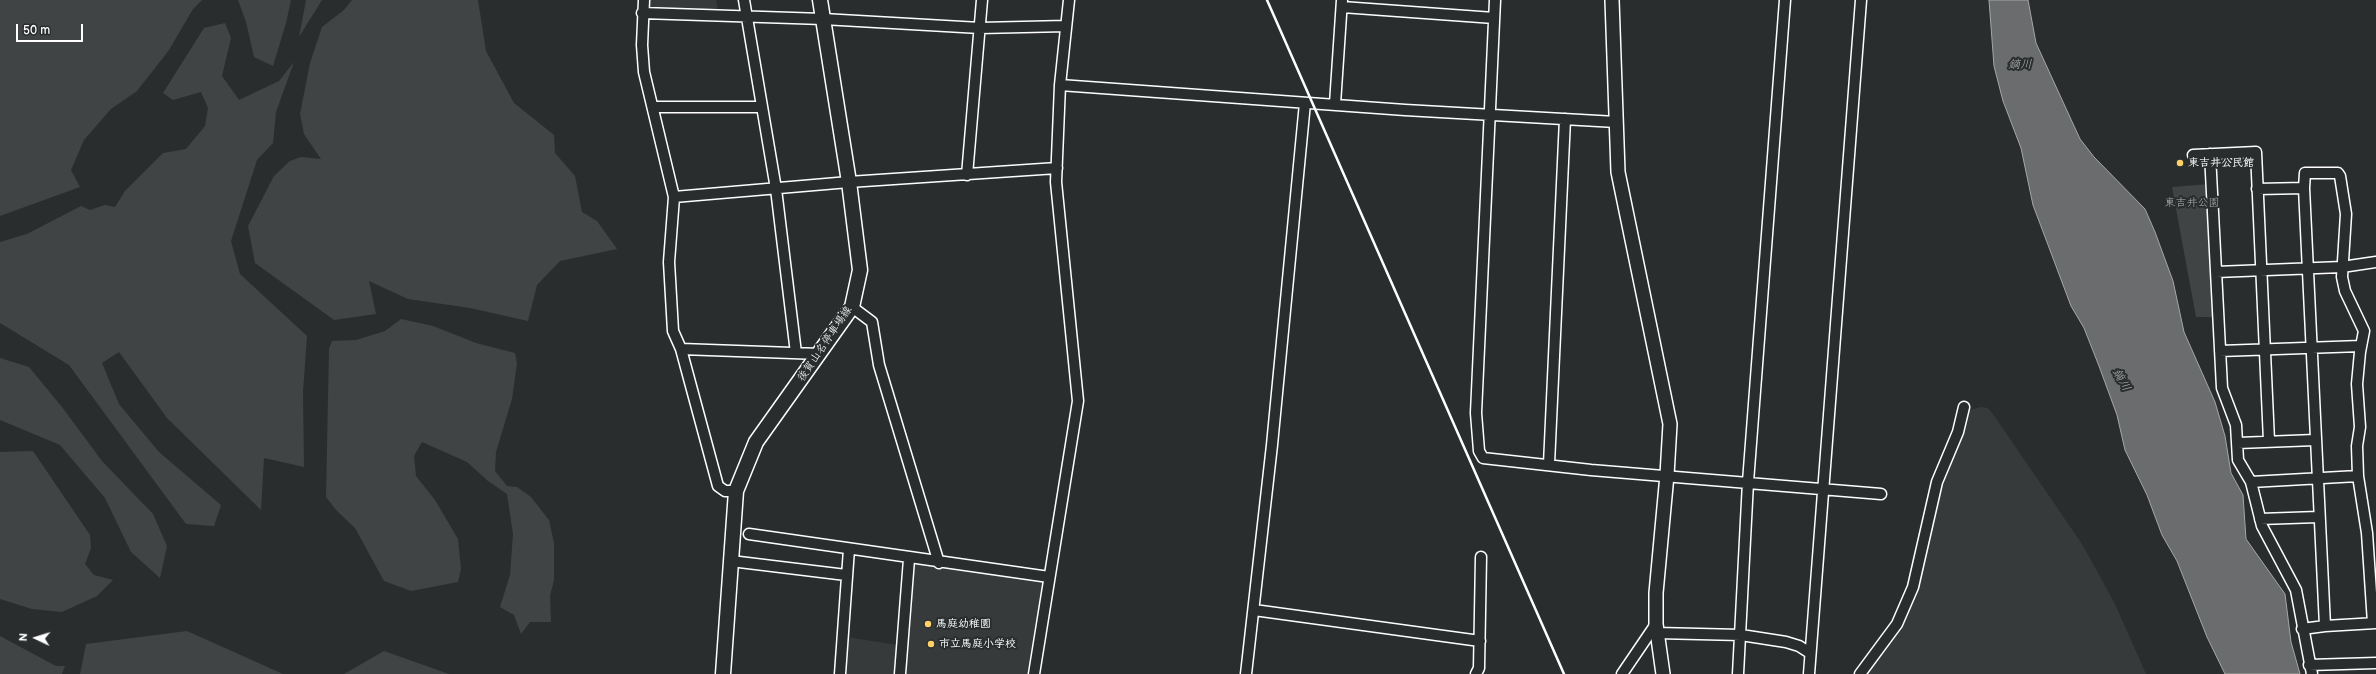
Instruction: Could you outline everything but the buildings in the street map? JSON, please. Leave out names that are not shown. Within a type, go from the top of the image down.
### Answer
[{"type":"main road","name":"後賀山名停車場線","points":[[723,674],[736,491],[756,442],[852,307],[860,270],[849,182],[820,0]]},
{"type":"street","points":[[644,0],[642,14],[644,72],[674,197],[669,262],[671,319],[673,331],[680,349],[718,486],[725,491],[736,491]]},
{"type":"street","points":[[744,0],[776,189],[796,353]]},
{"type":"street","points":[[967,175],[982,0]]},
{"type":"street","points":[[1034,674],[1078,401],[1057,168],[1060,85],[1069,0]]},
{"type":"street","points":[[1495,0],[1488,115],[1476,413],[1479,451],[1483,458],[1881,494]]},
{"type":"street","points":[[1612,0],[1618,172],[1623,203],[1670,424],[1667,475],[1656,593],[1657,628],[1663,674]]},
{"type":"street","points":[[1738,674],[1748,482],[1785,0]]},
{"type":"street","points":[[1809,674],[1861,0]]},
{"type":"street","points":[[1335,104],[1342,3],[1494,18]]},
{"type":"street","points":[[642,14],[823,18],[980,28],[1066,26]]},
{"type":"street","points":[[1060,85],[1305,103],[1616,122]]},
{"type":"street","points":[[1246,674],[1254,610],[1305,103]]},
{"type":"street","points":[[653,107],[762,107]]},
{"type":"street","points":[[1549,464],[1565,119]]},
{"type":"street","points":[[2193,155],[2256,152],[2269,441]]},
{"type":"street","points":[[2210,154],[2222,388],[2236,425],[2238,460],[2251,482],[2260,519],[2296,590],[2310,670],[2376,663]]},
{"type":"street","points":[[674,197],[849,182],[1057,168]]},
{"type":"street","points":[[2302,629],[2375,623],[2368,533],[2358,476],[2357,446],[2360,427],[2357,384],[2364,331],[2345,291],[2342,267],[2346,214],[2340,176],[2338,173],[2306,174],[2304,188],[2316,440],[2318,517],[2325,626]]},
{"type":"street","points":[[2257,189],[2304,188]]},
{"type":"street","points":[[2216,272],[2261,272],[2342,267],[2376,262]]},
{"type":"street","points":[[852,307],[872,322],[879,365],[939,563]]},
{"type":"street","points":[[2220,351],[2361,346]]},
{"type":"street","points":[[680,349],[820,354]]},
{"type":"street","points":[[1860,674],[1897,624],[1912,587],[1937,482],[1958,432],[1964,407]]},
{"type":"street","points":[[2238,443],[2316,440]]},
{"type":"street","points":[[2251,482],[2358,476]]},
{"type":"street","points":[[2260,519],[2318,517]]},
{"type":"street","points":[[749,534],[909,559],[1049,577]]},
{"type":"street","points":[[840,674],[849,549]]},
{"type":"street","points":[[1476,674],[1479,668],[1481,557]]},
{"type":"street","points":[[900,674],[909,559]]},
{"type":"street","points":[[731,561],[846,575]]},
{"type":"street","points":[[1254,610],[1480,642]]},
{"type":"street","points":[[1657,628],[1741,635],[1786,642],[1799,646],[1810,653]]},
{"type":"street","points":[[1622,674],[1657,628]]},
{"type":"shaded area","points":[[649,0],[716,0],[718,12],[647,11]]},
{"type":"shaded area","points":[[1981,407],[1988,408],[1995,417],[2082,544],[2114,602],[2146,674],[1865,674],[1899,626],[1939,482],[1965,411]]},
{"type":"shaded area","points":[[915,564],[1043,579],[1027,674],[903,674],[912,566]]},
{"type":"shaded area","points":[[846,637],[898,645],[896,674],[844,674]]},
{"type":"green space","points":[[0,0],[202,0],[193,9],[169,50],[137,91],[111,109],[84,140],[71,170],[80,187],[0,216]]},
{"type":"green space","points":[[238,0],[291,0],[286,23],[273,66],[254,57],[246,22]]},
{"type":"green space","points":[[306,0],[322,0],[299,37]]},
{"type":"green space","points":[[352,0],[478,0],[486,51],[514,103],[554,135],[555,153],[575,176],[582,212],[597,221],[617,249],[560,261],[537,285],[528,321],[470,308],[408,299],[369,281],[376,314],[334,320],[255,263],[248,226],[274,176],[290,161],[301,157],[321,159],[304,134],[300,114],[310,63],[322,27],[344,10]]},
{"type":"green space","points":[[225,23],[231,38],[222,76],[239,100],[279,81],[294,62],[276,112],[273,143],[257,160],[231,241],[240,274],[307,336],[303,392],[304,467],[264,458],[261,510],[167,418],[119,352],[102,363],[119,404],[159,452],[221,505],[214,526],[186,524],[69,365],[0,323],[0,242],[27,234],[81,206],[90,210],[105,205],[115,207],[125,191],[163,153],[186,149],[205,126],[208,108],[201,92],[173,100],[163,93],[204,28]]},
{"type":"green space","name":"東吉井公園","points":[[2209,184],[2214,317],[2196,317],[2172,187]]},
{"type":"green space","points":[[401,319],[433,326],[476,343],[515,353],[517,363],[512,399],[496,452],[495,471],[507,486],[517,487],[531,497],[549,520],[554,543],[554,580],[550,596],[551,622],[530,622],[521,634],[514,615],[500,607],[510,575],[513,534],[507,494],[488,481],[467,462],[422,442],[414,456],[416,476],[435,500],[458,539],[461,569],[458,582],[411,591],[384,581],[355,528],[336,510],[326,497],[329,349],[332,341],[356,340],[385,331]]},
{"type":"green space","points":[[0,358],[29,367],[62,407],[102,461],[153,514],[167,546],[160,578],[131,552],[105,498],[60,445],[0,420]]},
{"type":"green space","points":[[33,451],[90,535],[91,548],[85,564],[94,575],[113,580],[97,596],[62,612],[32,609],[0,599],[0,452]]},
{"type":"green space","points":[[187,631],[283,674],[80,674],[86,644]]},
{"type":"green space","points":[[0,636],[56,666],[65,666],[62,674],[0,674]]},
{"type":"green space","points":[[384,651],[449,674],[344,674]]},
{"type":"water","name":"鏑川","points":[[1989,0],[2028,0],[2036,43],[2080,139],[2094,157],[2145,209],[2173,281],[2184,332],[2215,402],[2225,436],[2231,473],[2243,495],[2246,539],[2285,594],[2291,642],[2300,674],[2225,674],[2207,637],[2177,561],[2162,535],[2147,495],[2125,450],[2117,415],[2099,366],[2084,328],[2071,306],[2033,205],[2021,148],[2003,101],[1994,66]]},
{"type":"railway","points":[[1267,0],[1564,674]]},
{"type":"place","name":"東吉井公民館","points":[[2180,163]]},
{"type":"place","name":"馬庭幼稚園","points":[[928,624]]},
{"type":"place","name":"市立馬庭小学校","points":[[931,644]]}]
